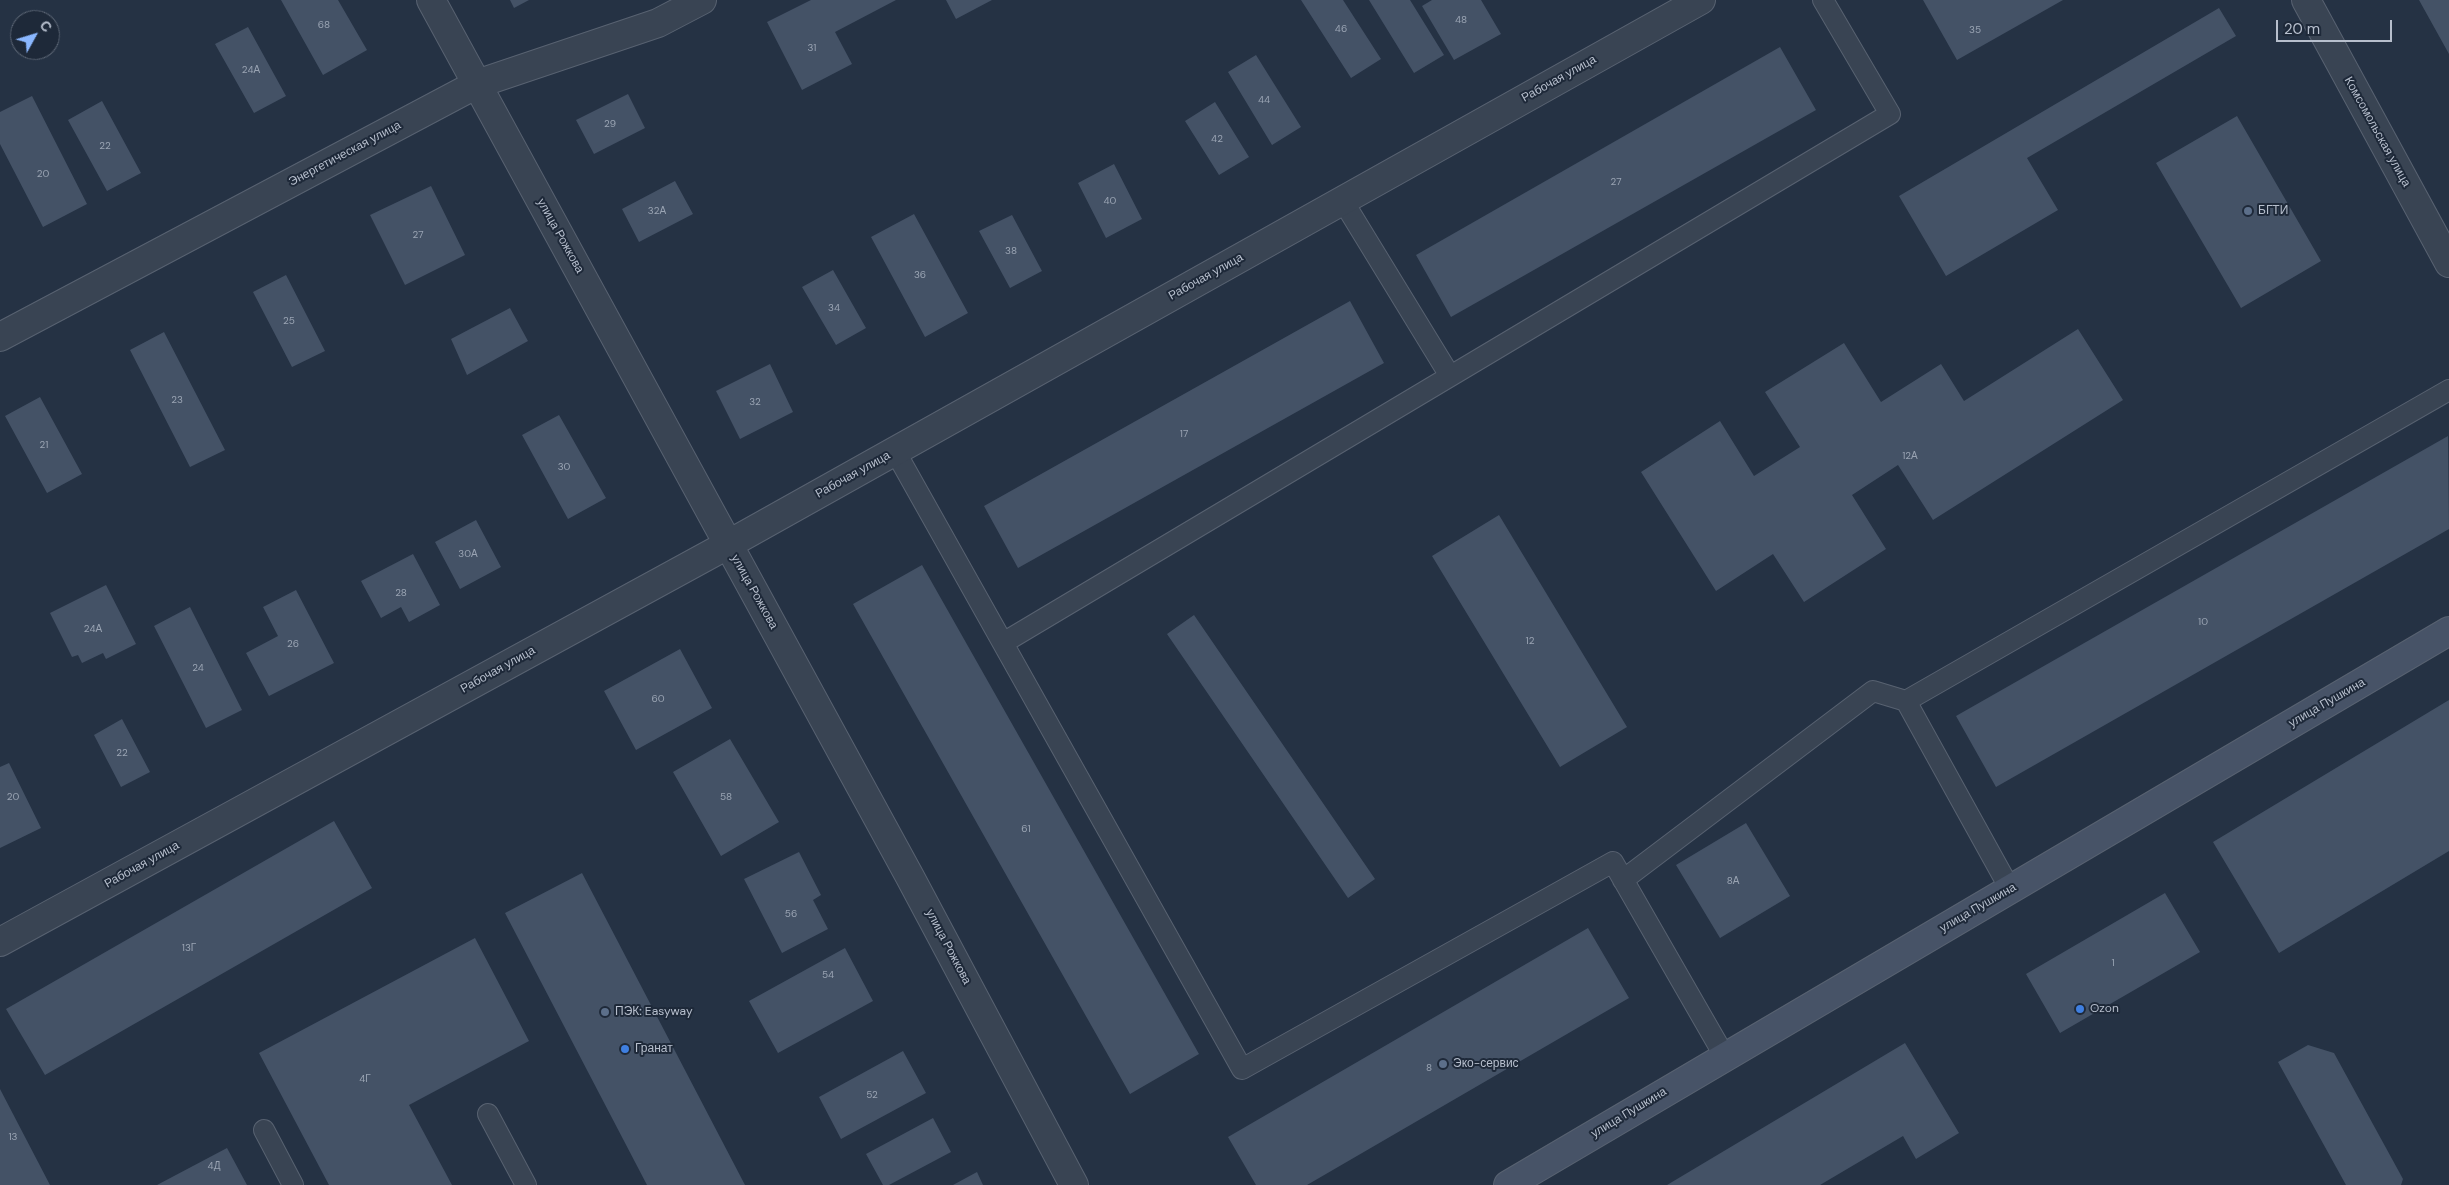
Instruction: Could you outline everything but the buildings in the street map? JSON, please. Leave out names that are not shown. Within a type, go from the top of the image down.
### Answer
[{"type":"main road","name":"улица Пушкина","points":[[1508,1185],[2449,631]]},
{"type":"street","name":"улица Рожкова","points":[[431,0],[910,877],[1074,1185]]},
{"type":"street","name":"Энергетическая улица","points":[[0,336],[477,84],[658,24],[702,0]]},
{"type":"street","name":"Рабочая улица","points":[[0,942],[729,544],[1701,0]]},
{"type":"street","name":"Комсомольская улица","points":[[2306,0],[2449,263]]},
{"type":"lane","points":[[1003,643],[1890,114],[1823,0]]},
{"type":"lane","points":[[1343,201],[1450,376]]},
{"type":"lane","points":[[1906,701],[2449,390]]},
{"type":"lane","points":[[895,451],[1242,1069],[1613,862],[1725,1057]]},
{"type":"lane","points":[[1623,880],[1872,691],[1906,701],[2010,889]]},
{"type":"lane","points":[[488,1114],[526,1185]]},
{"type":"lane","points":[[264,1130],[293,1185]]},
{"type":"place","name":"БГТИ","points":[[2248,211]]},
{"type":"place","name":"Ozon","points":[[2080,1009]]},
{"type":"place","name":"ПЭК: Easyway","points":[[605,1012]]},
{"type":"place","name":"Гранат","points":[[625,1049]]},
{"type":"place","name":"Эко-сервис","points":[[1443,1064]]}]
